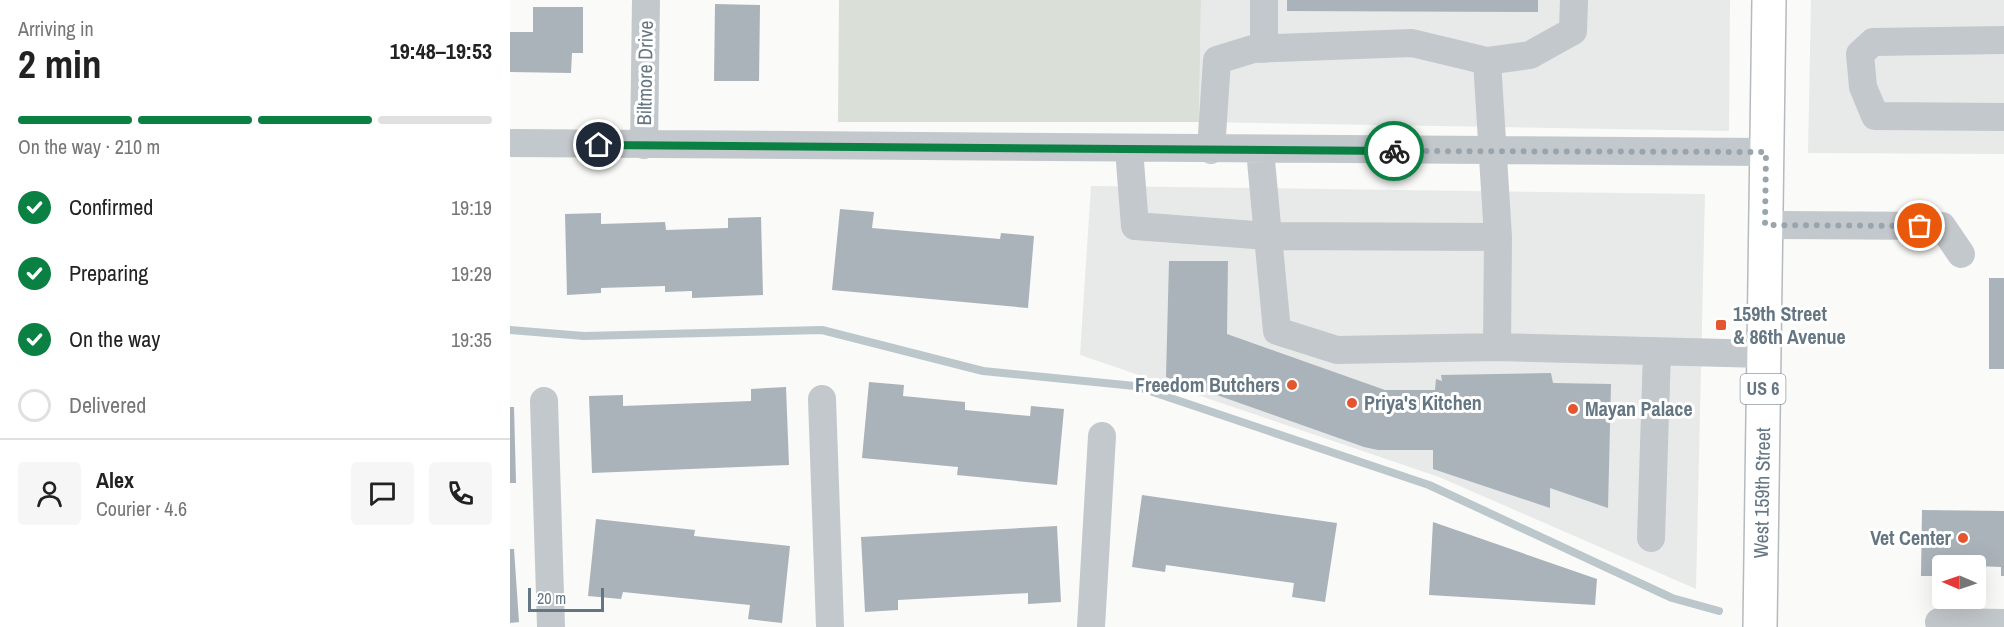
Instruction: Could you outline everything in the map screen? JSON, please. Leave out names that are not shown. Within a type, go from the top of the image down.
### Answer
[{"type":"main road","name":"West 159th Street","points":[[1760,627],[1769,0]]},
{"type":"street","name":"Biltmore Drive","points":[[644,145],[646,0]]},
{"type":"street","points":[[1264,0],[1264,49]]},
{"type":"street","points":[[1211,150],[1217,60],[1253,49],[1412,43],[1487,61],[1530,55],[1573,31],[1574,0]]},
{"type":"street","points":[[2004,40],[1873,42],[1860,54],[1863,87],[1875,116],[2004,117]]},
{"type":"street","points":[[1487,61],[1498,237],[1497,347]]},
{"type":"street","points":[[510,143],[1211,150],[1766,152]]},
{"type":"street","points":[[1130,149],[1135,226],[1268,236],[1498,237]]},
{"type":"street","points":[[1260,150],[1277,331],[1337,350],[1497,347],[1764,354]]},
{"type":"street","points":[[1765,225],[1942,226],[1962,254]]},
{"type":"street","points":[[1652,538],[1657,352]]},
{"type":"street","points":[[822,399],[830,627]]},
{"type":"street","points":[[544,401],[551,627]]},
{"type":"street","points":[[1091,627],[1102,436]]},
{"type":"street","points":[[1939,622],[2004,623]]},
{"type":"shaded area","points":[[839,0],[1201,0],[1199,122],[838,122]]},
{"type":"shaded area","points":[[1201,0],[1730,0],[1729,131],[1199,122]]},
{"type":"shaded area","points":[[1811,0],[2004,0],[2004,154],[1808,153]]},
{"type":"shaded area","points":[[1091,186],[1705,194],[1696,589],[1439,477],[1080,355]]},
{"type":"building","points":[[1287,0],[1538,0],[1538,12],[1287,11]]},
{"type":"building","points":[[715,4],[760,5],[759,81],[714,81]]},
{"type":"building","points":[[533,7],[583,7],[583,53],[572,53],[571,73],[510,72],[510,32],[533,32]]},
{"type":"building","points":[[840,209],[874,212],[872,228],[1000,239],[1001,233],[1034,236],[1028,308],[832,290]]},
{"type":"building","points":[[601,213],[601,224],[665,222],[666,230],[728,228],[728,218],[761,217],[763,295],[692,298],[692,291],[665,292],[665,286],[601,288],[601,293],[567,295],[565,214]]},
{"type":"building","points":[[1169,261],[1228,261],[1227,334],[1385,390],[1435,390],[1436,379],[1442,381],[1441,375],[1551,373],[1553,383],[1611,384],[1608,508],[1550,488],[1550,508],[1433,469],[1433,450],[1378,450],[1364,447],[1166,377]]},
{"type":"building","points":[[1989,278],[2004,278],[2004,369],[1989,369]]},
{"type":"building","points":[[869,382],[904,385],[903,396],[965,402],[965,410],[1030,416],[1031,406],[1064,409],[1057,485],[957,475],[958,467],[862,458]]},
{"type":"building","points":[[786,387],[789,465],[592,473],[589,396],[623,395],[623,406],[751,401],[751,389]]},
{"type":"building","points":[[510,407],[514,407],[516,483],[510,483]]},
{"type":"building","points":[[1142,495],[1337,523],[1325,602],[1292,597],[1294,583],[1166,565],[1165,572],[1132,567]]},
{"type":"building","name":"Vet Center","points":[[1922,510],[2004,511],[2004,576],[2001,576],[2001,567],[1986,566],[1986,555],[1932,555],[1932,576],[1921,576]]},
{"type":"building","points":[[596,519],[695,530],[694,536],[790,546],[782,623],[748,619],[750,605],[623,592],[621,599],[588,596]]},
{"type":"building","points":[[1433,522],[1597,579],[1595,605],[1429,595]]},
{"type":"building","points":[[1057,526],[1061,602],[1028,604],[1028,593],[898,600],[898,610],[865,612],[861,537]]},
{"type":"building","points":[[510,549],[514,549],[519,622],[510,623]]},
{"type":"waterway","points":[[510,330],[584,336],[822,330],[983,371],[1135,386],[1429,485],[1672,598],[1719,611]]},
{"type":"way so far","points":[[1394,151],[1766,152],[1765,225],[1920,226]]},
{"type":"place","name":"159th Street & 86th Avenue","points":[[1721,325]]},
{"type":"place","name":"Freedom Butchers","points":[[1292,385]]},
{"type":"place","name":"Priya's Kitchen","points":[[1352,403]]},
{"type":"place","name":"Mayan Palace","points":[[1573,409]]},
{"type":"place","name":"Vet Center","points":[[1963,538]]},
{"type":"route","points":[[599,145],[1394,151]]}]
